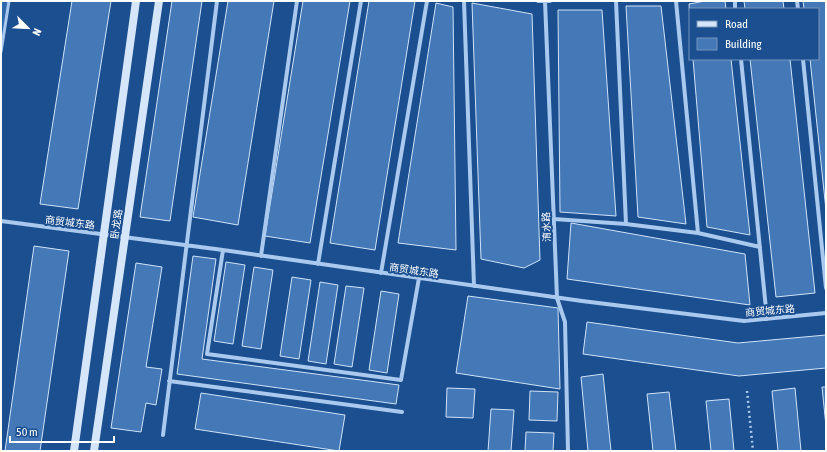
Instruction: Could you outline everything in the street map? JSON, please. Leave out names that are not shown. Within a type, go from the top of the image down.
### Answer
[{"type":"main road","name":"卧龙路","points":[[74,451],[136,1]]},
{"type":"main road","name":"卧龙路","points":[[94,451],[159,1]]},
{"type":"street","points":[[163,435],[217,1]]},
{"type":"street","points":[[261,256],[297,1]]},
{"type":"street","points":[[318,264],[361,1]]},
{"type":"street","points":[[381,273],[427,1]]},
{"type":"street","points":[[464,1],[474,286]]},
{"type":"street","points":[[538,1],[550,1]]},
{"type":"street","name":"淯水路","points":[[545,1],[557,298],[565,322],[568,451]]},
{"type":"street","points":[[616,1],[626,224]]},
{"type":"street","points":[[676,1],[698,233]]},
{"type":"street","points":[[741,60],[767,319]]},
{"type":"street","points":[[803,60],[826,288]]},
{"type":"street","points":[[554,220],[626,224],[698,233],[760,247]]},
{"type":"street","name":"商贸城东路","points":[[1,221],[223,250],[557,298],[744,321],[826,313]]},
{"type":"street","points":[[223,250],[207,354],[401,380],[419,278]]},
{"type":"street","points":[[169,381],[402,412]]},
{"type":"lane","points":[[1,53],[9,1]]},
{"type":"path","points":[[747,391],[752,451]]},
{"type":"shaded area","points":[[1,1],[9,1],[1,52]]},
{"type":"building","points":[[72,1],[111,1],[78,209],[40,204]]},
{"type":"building","points":[[172,1],[202,1],[170,221],[140,217]]},
{"type":"building","points":[[228,1],[274,1],[238,225],[193,217]]},
{"type":"building","points":[[303,1],[350,1],[310,243],[265,236]]},
{"type":"building","points":[[369,1],[415,1],[375,250],[330,243]]},
{"type":"building","points":[[705,1],[725,1],[726,8],[689,8],[689,4]]},
{"type":"building","points":[[744,1],[783,1],[784,8],[745,8]]},
{"type":"building","points":[[803,1],[826,1],[826,210],[810,60],[819,60],[819,8],[804,8]]},
{"type":"building","points":[[436,3],[453,7],[456,250],[398,243]]},
{"type":"building","points":[[472,3],[532,14],[540,260],[524,268],[481,259]]},
{"type":"building","points":[[626,6],[661,6],[686,224],[638,217]]},
{"type":"building","points":[[558,10],[602,10],[616,216],[560,212]]},
{"type":"building","points":[[693,60],[731,60],[750,235],[707,227]]},
{"type":"building","points":[[750,60],[790,60],[815,293],[776,297]]},
{"type":"building","points":[[571,223],[745,254],[750,305],[567,279]]},
{"type":"building","points":[[34,246],[69,251],[40,451],[5,451]]},
{"type":"building","points":[[193,256],[216,259],[202,359],[399,385],[396,404],[177,374]]},
{"type":"building","points":[[226,262],[245,265],[233,344],[214,341]]},
{"type":"building","points":[[136,263],[162,267],[146,367],[162,369],[156,405],[146,403],[141,432],[111,428]]},
{"type":"building","points":[[254,267],[273,270],[261,349],[242,346]]},
{"type":"building","points":[[292,277],[311,280],[299,359],[280,356]]},
{"type":"building","points":[[320,282],[338,285],[326,364],[308,361]]},
{"type":"building","points":[[346,286],[364,288],[352,367],[334,364]]},
{"type":"building","points":[[381,291],[399,294],[387,373],[369,370]]},
{"type":"building","points":[[468,296],[558,308],[560,389],[456,373]]},
{"type":"building","points":[[587,322],[738,343],[826,335],[826,368],[739,376],[583,354]]},
{"type":"building","points":[[603,374],[611,451],[588,451],[581,377]]},
{"type":"building","points":[[822,387],[826,387],[826,426]]},
{"type":"building","points":[[447,388],[475,389],[473,418],[446,417]]},
{"type":"building","points":[[795,388],[801,451],[778,451],[772,391]]},
{"type":"building","points":[[530,391],[558,392],[557,421],[529,420]]},
{"type":"building","points":[[669,392],[676,451],[653,451],[647,394]]},
{"type":"building","points":[[201,393],[345,415],[339,451],[195,429]]},
{"type":"building","points":[[729,399],[734,451],[711,451],[706,401]]},
{"type":"building","points":[[491,409],[514,410],[511,451],[488,451]]},
{"type":"building","points":[[526,432],[554,433],[553,451],[525,451]]}]
